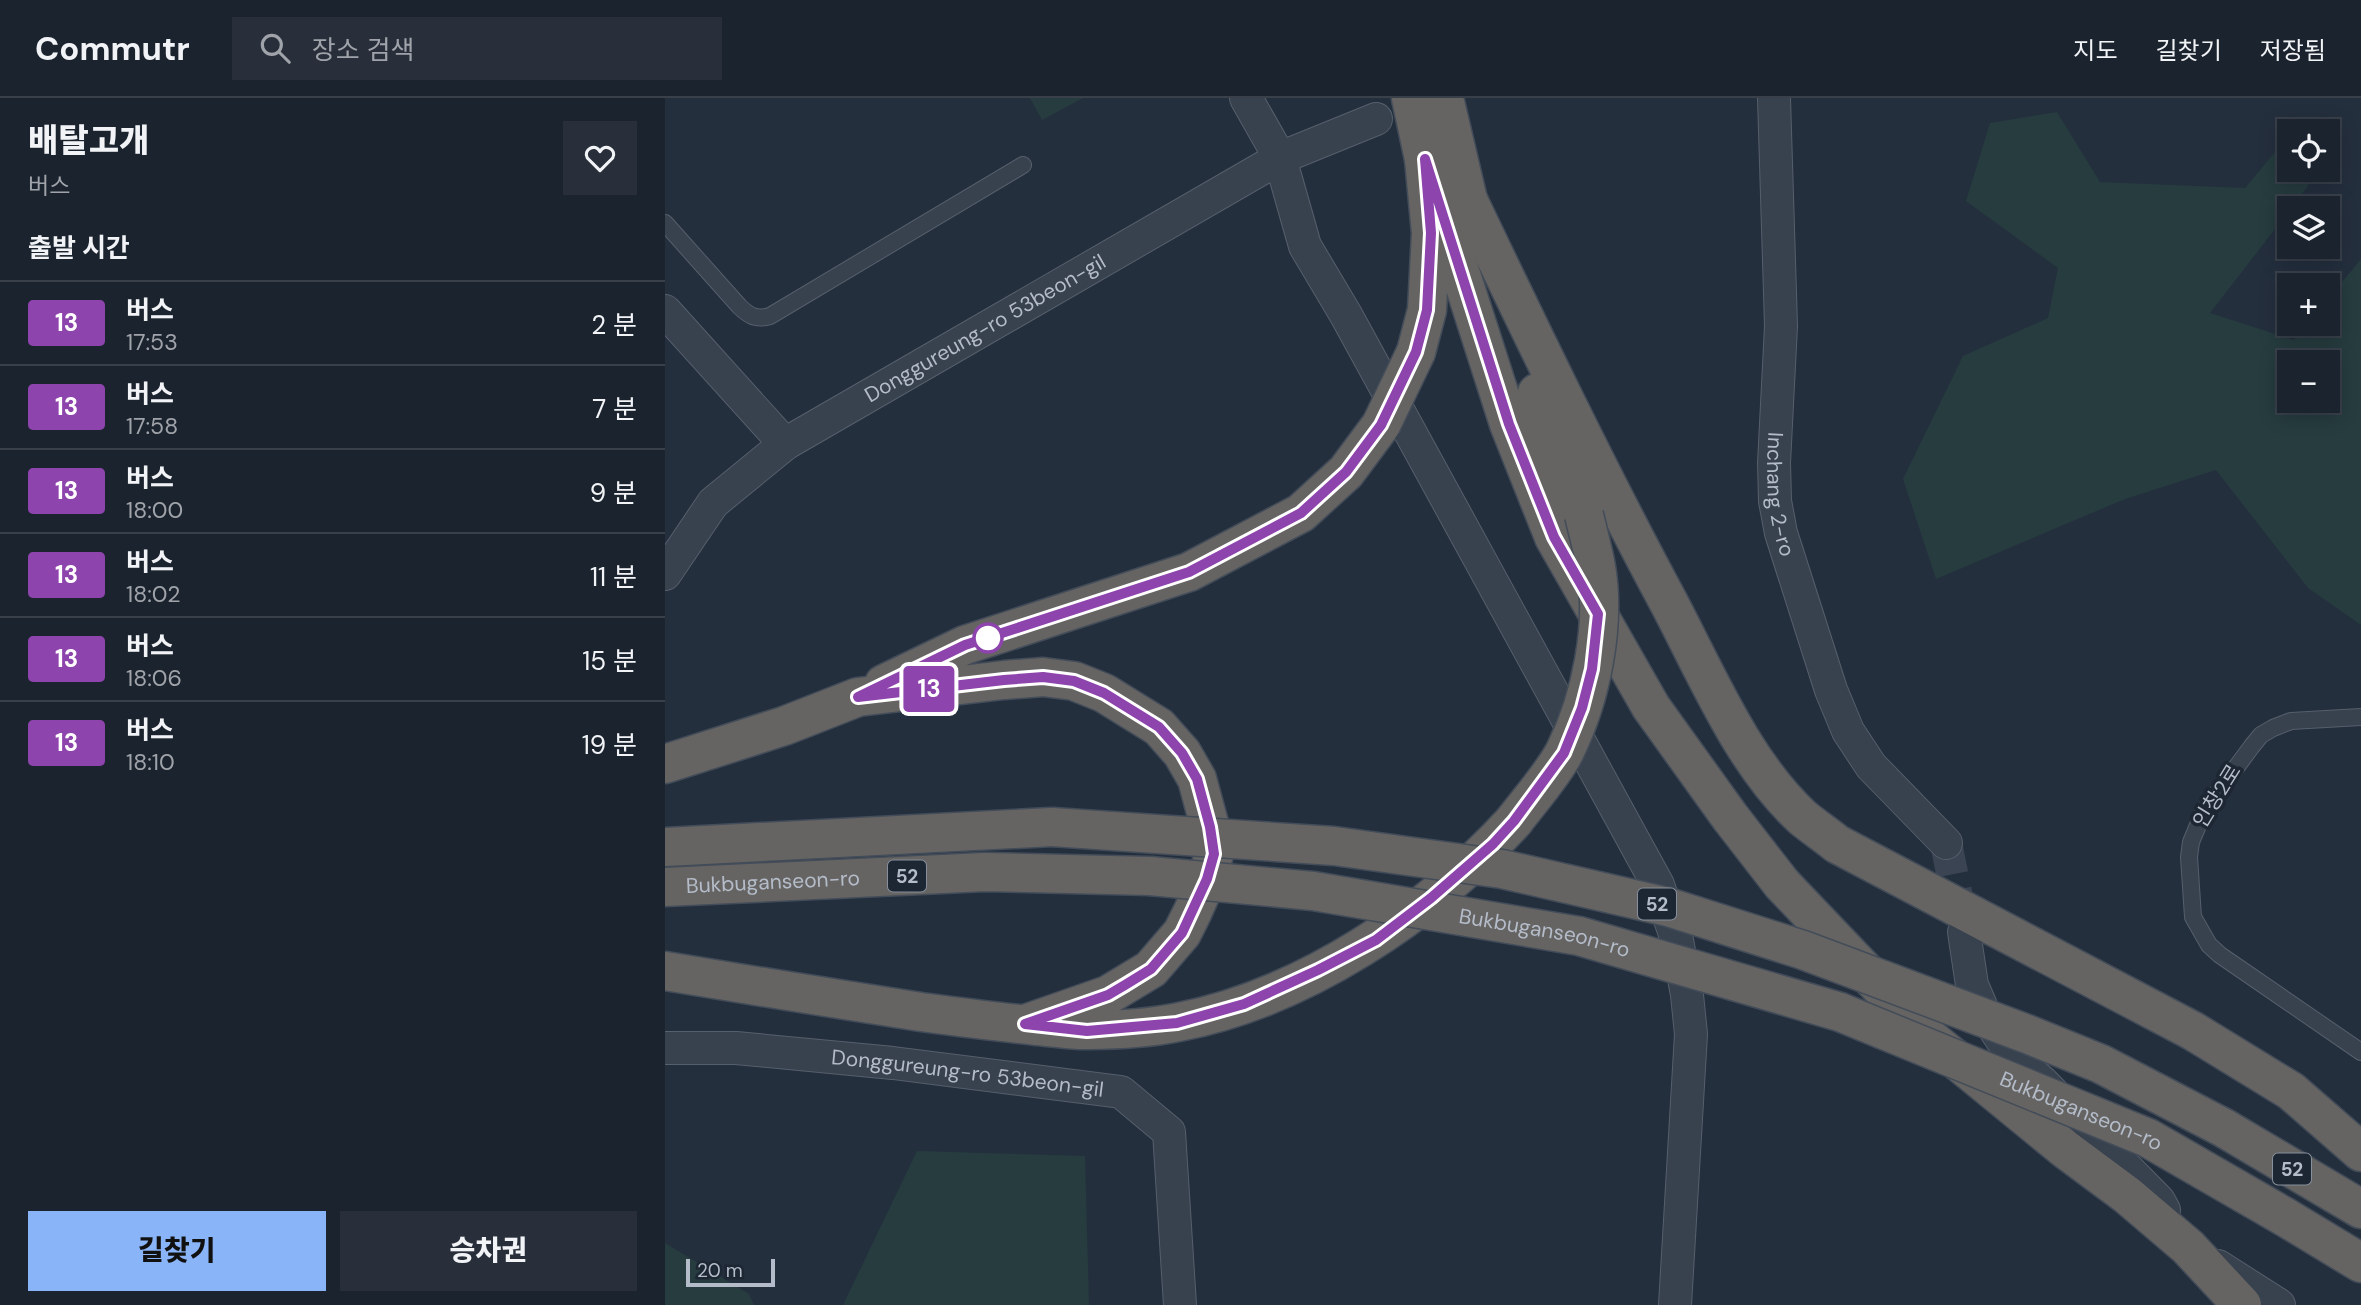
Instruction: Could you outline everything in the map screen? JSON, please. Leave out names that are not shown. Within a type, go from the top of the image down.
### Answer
[{"type":"highway","points":[[1411,98],[1425,159],[1509,424],[1554,537],[1651,706],[1730,817],[1783,884],[1927,1036],[2188,1247],[2242,1305]]},
{"type":"highway","points":[[665,971],[960,1017],[1087,1031],[1177,1023],[1244,1004],[1376,940],[1431,898],[1493,844],[1514,821],[1564,753],[1582,708],[1592,669],[1598,626],[1596,570],[1584,515],[1543,412],[1468,200],[1444,98]]},
{"type":"highway","points":[[665,764],[784,726],[858,697],[965,645],[1189,572],[1301,513],[1346,472],[1381,425],[1416,352],[1427,310],[1430,259],[1431,233],[1425,159]]},
{"type":"highway","points":[[1468,200],[1609,492],[1730,722],[1772,783],[1803,818],[1837,844],[2193,1031],[2298,1097],[2361,1152]]},
{"type":"highway","points":[[858,697],[1043,677],[1074,681],[1104,693],[1159,727],[1182,753],[1197,779],[1214,854],[1207,879],[1182,933],[1151,969],[1108,995],[1025,1024]]},
{"type":"highway","name":"Bukbuganseon-ro","points":[[665,847],[1052,827],[1334,846],[1502,869],[1668,907],[1803,950],[2039,1039],[2101,1064],[2224,1128],[2361,1209]]},
{"type":"highway","name":"Bukbuganseon-ro","points":[[665,887],[985,872],[1150,876],[1313,891],[1579,936],[1840,1012],[2148,1138],[2361,1263]]},
{"type":"street","points":[[1246,98],[1280,158],[1305,246],[1346,315],[1658,885],[1677,940],[1691,1034],[1675,1305]]},
{"type":"street","name":"Inchang 2-ro","points":[[1774,98],[1781,326],[1774,463],[1775,501],[1781,533],[1831,690],[1848,731],[1871,766],[1946,843]]},
{"type":"street","name":"Donggureung-ro 53beon-gil","points":[[665,574],[713,503],[785,444],[1280,158],[1376,119]]},
{"type":"street","points":[[665,311],[785,444]]},
{"type":"street","points":[[1964,932],[1972,985],[1984,1013],[2013,1057],[2042,1082],[2159,1201],[2188,1247],[2279,1305]]},
{"type":"street","name":"Donggureung-ro 53beon-gil","points":[[665,1048],[750,1049],[894,1063],[1121,1092],[1169,1132],[1180,1305]]},
{"type":"street","points":[[2298,1097],[2361,1131]]},
{"type":"lane","points":[[665,223],[739,306],[760,319],[770,316],[1023,165]]},
{"type":"lane","name":"인창2로","points":[[2361,718],[2291,721],[2261,735],[2204,811],[2191,842],[2189,857],[2193,917],[2209,945],[2361,1052]]},
{"type":"green space","points":[[1030,98],[1083,98],[1042,120]]},
{"type":"green space","points":[[2057,112],[2100,182],[2245,188],[2277,149],[2277,182],[2307,182],[2308,186],[2300,196],[2277,196],[2277,226],[2210,313],[2294,340],[2297,336],[2340,336],[2340,284],[2361,259],[2361,625],[2308,588],[2216,470],[2125,499],[1936,579],[1903,479],[1963,356],[2048,318],[2058,268],[1966,201],[1990,123]]},
{"type":"green space","points":[[917,1151],[1085,1156],[1089,1305],[843,1305]]},
{"type":"green space","points":[[665,1243],[749,1294],[754,1305],[665,1305]]},
{"type":"tunnel","points":[[1946,843],[1963,927]]},
{"type":"bus line","name":"13","points":[[1425,159],[1509,424],[1554,537],[1598,614],[1592,669],[1582,708],[1564,753],[1514,821],[1493,844],[1431,898],[1376,940],[1278,990],[1244,1004],[1177,1023],[1087,1031],[1025,1024],[1108,995],[1151,969],[1182,933],[1193,911],[1214,854],[1210,827],[1197,779],[1182,753],[1159,727],[1104,693],[1074,681],[1043,677],[858,697],[965,645],[1189,572],[1301,513],[1346,472],[1381,425],[1416,352],[1427,310],[1431,233],[1425,159]]}]
